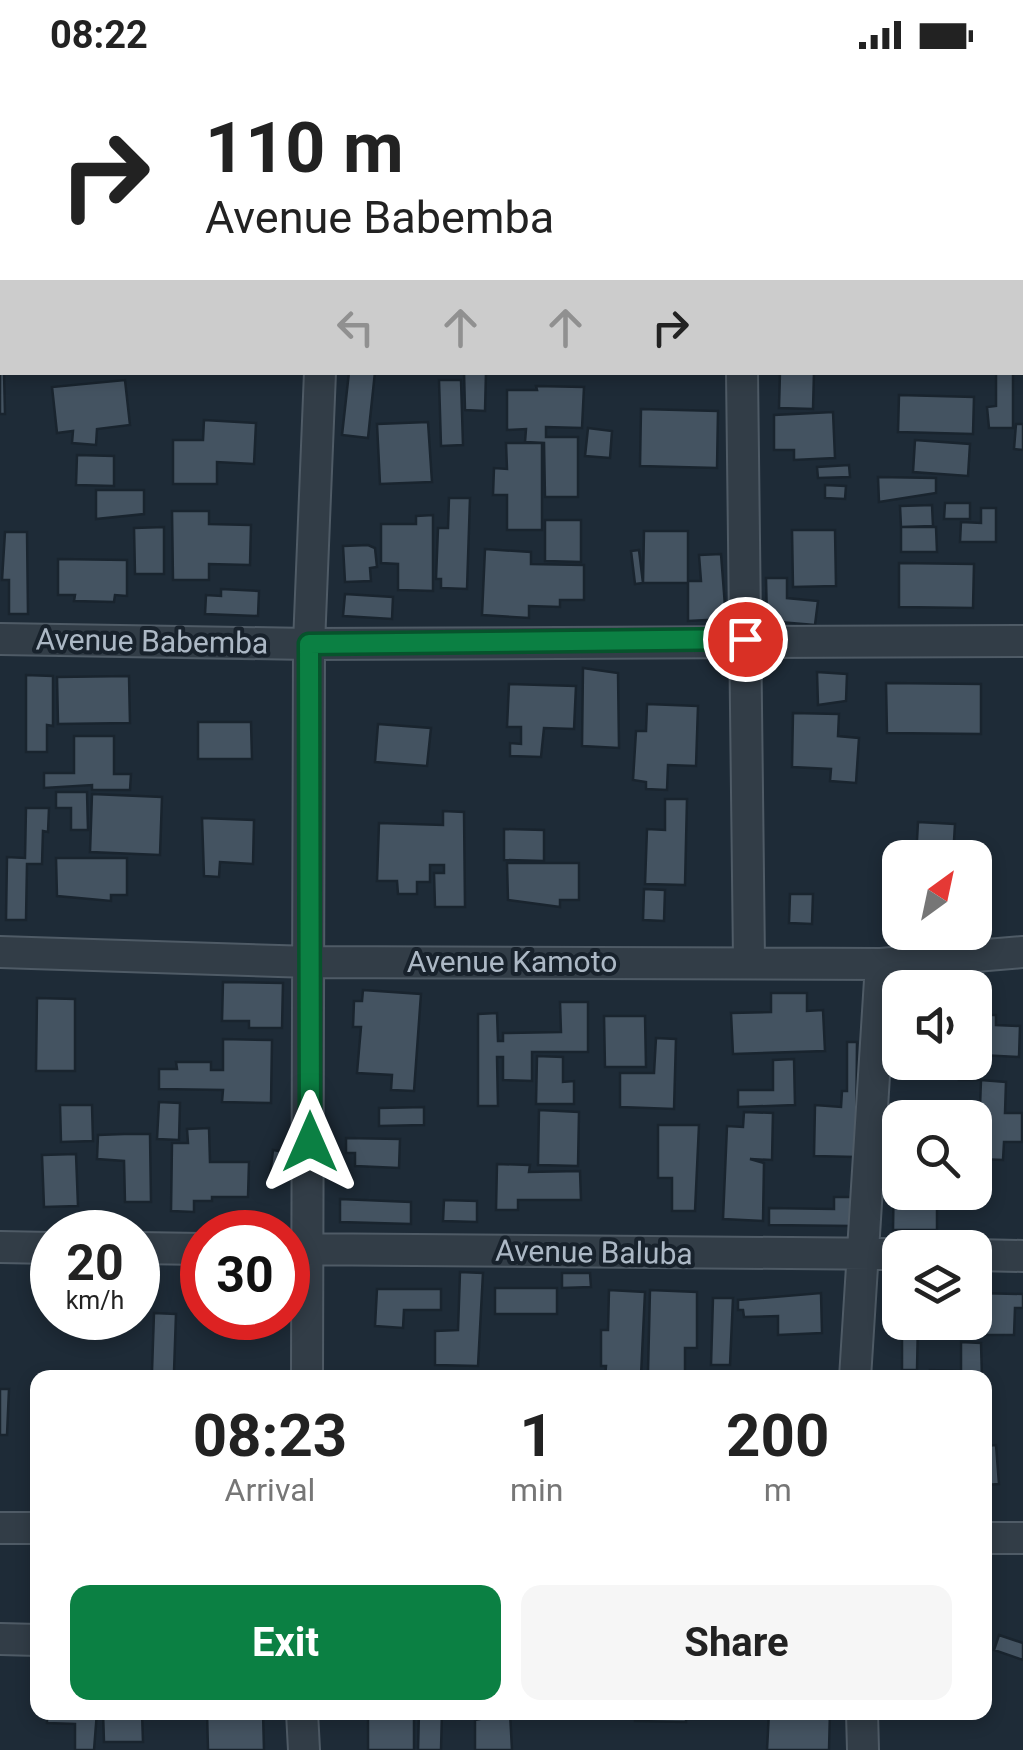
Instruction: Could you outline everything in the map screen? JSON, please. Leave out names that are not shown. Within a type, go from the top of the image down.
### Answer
[{"type":"street","points":[[300,1210],[311,962],[309,644],[320,375]]},
{"type":"street","points":[[742,375],[748,960]]},
{"type":"street","name":"Avenue Babemba","points":[[0,639],[309,644],[745,639],[1023,641]]},
{"type":"street","name":"Avenue Kamoto","points":[[0,952],[311,962],[748,960],[881,964],[1023,952]]},
{"type":"street","points":[[855,1370],[881,964]]},
{"type":"street","points":[[0,1248],[30,1248]]},
{"type":"street","name":"Avenue Baluba","points":[[310,1249],[882,1254]]},
{"type":"street","points":[[992,1255],[1023,1256]]},
{"type":"street","points":[[304,1340],[306,1370]]},
{"type":"street","points":[[0,1528],[30,1528]]},
{"type":"street","points":[[992,1538],[1023,1538]]},
{"type":"street","points":[[0,1639],[30,1640]]},
{"type":"street","points":[[302,1720],[304,1750]]},
{"type":"street","points":[[862,1720],[862,1750]]},
{"type":"building","points":[[0,375],[4,375],[5,414],[0,414]]},
{"type":"building","points":[[349,375],[375,375],[368,438],[342,435]]},
{"type":"building","points":[[464,375],[486,375],[485,411],[465,410]]},
{"type":"building","points":[[780,375],[814,375],[813,409],[779,408]]},
{"type":"building","points":[[996,375],[1013,375],[1013,428],[989,428],[987,407],[996,406]]},
{"type":"building","points":[[125,380],[130,425],[97,429],[96,445],[72,443],[73,431],[57,433],[52,387]]},
{"type":"building","points":[[439,380],[461,380],[463,445],[441,446]]},
{"type":"building","points":[[536,386],[584,387],[582,428],[546,427],[546,437],[578,437],[578,497],[545,497],[544,443],[525,442],[526,429],[507,430],[507,390],[537,390]]},
{"type":"building","points":[[899,395],[974,397],[973,434],[898,432]]},
{"type":"building","points":[[641,409],[718,411],[717,468],[640,466]]},
{"type":"building","points":[[833,412],[835,458],[794,460],[794,450],[774,450],[774,415]]},
{"type":"building","points":[[204,420],[256,423],[254,464],[217,462],[217,484],[173,484],[173,440],[203,440]]},
{"type":"building","points":[[428,422],[432,482],[380,484],[377,424]]},
{"type":"building","points":[[1016,424],[1023,424],[1023,450],[1014,449]]},
{"type":"building","points":[[588,428],[612,431],[610,458],[585,456]]},
{"type":"building","points":[[915,440],[970,444],[968,476],[913,472]]},
{"type":"building","points":[[506,443],[542,443],[542,530],[507,530],[507,495],[493,495],[494,468],[507,469]]},
{"type":"building","points":[[77,455],[114,456],[114,486],[76,485]]},
{"type":"building","points":[[849,465],[850,477],[818,478],[817,467]]},
{"type":"building","points":[[878,477],[936,478],[936,493],[879,502]]},
{"type":"building","points":[[825,485],[846,486],[845,499],[825,498]]},
{"type":"building","points":[[96,490],[144,490],[144,514],[96,519]]},
{"type":"building","points":[[449,498],[470,498],[467,589],[441,588],[441,579],[436,579],[438,528],[448,528]]},
{"type":"building","points":[[945,503],[970,503],[970,519],[944,519]]},
{"type":"building","points":[[932,505],[933,526],[901,527],[900,506]]},
{"type":"building","points":[[981,508],[996,508],[996,542],[960,542],[961,522],[981,523]]},
{"type":"building","points":[[172,511],[209,511],[209,524],[251,525],[250,565],[209,564],[209,580],[173,580]]},
{"type":"building","points":[[433,515],[433,591],[398,590],[398,564],[381,563],[381,524],[416,524],[416,516]]},
{"type":"building","points":[[545,520],[581,520],[581,562],[545,561]]},
{"type":"building","points":[[164,527],[164,574],[135,574],[134,528]]},
{"type":"building","points":[[901,527],[936,527],[937,552],[901,552]]},
{"type":"building","points":[[792,530],[835,530],[836,586],[793,587]]},
{"type":"building","points":[[644,531],[688,531],[688,583],[643,583]]},
{"type":"building","points":[[5,532],[27,532],[28,614],[9,614],[9,580],[2,580]]},
{"type":"building","points":[[343,546],[375,548],[377,567],[370,568],[371,581],[345,582]]},
{"type":"building","points":[[485,549],[531,552],[531,564],[584,565],[584,600],[560,600],[560,607],[529,606],[529,618],[482,615]]},
{"type":"building","points":[[639,550],[643,583],[635,584],[631,551]]},
{"type":"building","points":[[721,554],[726,619],[688,621],[688,581],[701,581],[699,555]]},
{"type":"building","points":[[58,559],[127,560],[127,596],[115,595],[114,602],[74,601],[75,595],[58,595]]},
{"type":"building","points":[[899,563],[974,564],[973,608],[899,607]]},
{"type":"building","points":[[766,578],[787,578],[787,598],[818,601],[815,625],[767,621]]},
{"type":"building","points":[[221,589],[259,591],[258,616],[205,614],[206,595],[221,596]]},
{"type":"building","points":[[345,594],[393,597],[392,619],[343,616]]},
{"type":"building","points":[[583,668],[618,673],[619,748],[582,746]]},
{"type":"building","points":[[817,672],[847,674],[846,701],[818,705]]},
{"type":"building","points":[[26,675],[53,676],[53,726],[47,725],[47,752],[26,752]]},
{"type":"building","points":[[129,676],[130,723],[58,724],[57,677]]},
{"type":"building","points":[[886,683],[981,684],[981,734],[887,733]]},
{"type":"building","points":[[509,684],[576,686],[574,729],[544,728],[541,757],[510,756],[510,743],[521,744],[521,727],[507,727]]},
{"type":"building","points":[[647,704],[698,706],[696,766],[668,765],[667,790],[646,789],[646,782],[633,780],[636,731],[646,731]]},
{"type":"building","points":[[793,713],[839,714],[838,736],[859,738],[856,783],[830,781],[831,769],[792,767]]},
{"type":"building","points":[[198,722],[251,722],[252,759],[198,759]]},
{"type":"building","points":[[378,724],[431,728],[427,766],[375,762]]},
{"type":"building","points":[[74,736],[114,736],[114,774],[131,774],[130,790],[92,790],[92,785],[44,788],[44,773],[74,773]]},
{"type":"building","points":[[56,792],[87,792],[88,830],[71,830],[71,808],[56,808]]},
{"type":"building","points":[[92,794],[162,797],[160,855],[90,852]]},
{"type":"building","points":[[665,799],[687,799],[685,885],[645,884],[647,829],[665,830]]},
{"type":"building","points":[[26,808],[49,808],[48,832],[43,831],[42,864],[27,864],[26,920],[6,920],[7,857],[25,858]]},
{"type":"building","points":[[443,811],[464,812],[465,907],[435,907],[434,873],[444,873],[444,865],[430,865],[430,882],[417,882],[417,894],[398,894],[397,881],[377,881],[379,823],[443,825]]},
{"type":"building","points":[[202,818],[254,820],[253,864],[220,862],[219,877],[204,876]]},
{"type":"building","points":[[918,822],[955,824],[954,840],[917,840]]},
{"type":"building","points":[[504,829],[544,830],[544,861],[504,860]]},
{"type":"building","points":[[56,858],[127,858],[127,895],[111,895],[111,901],[57,896]]},
{"type":"building","points":[[507,863],[579,863],[579,900],[560,900],[560,907],[508,900]]},
{"type":"building","points":[[644,889],[665,890],[664,921],[643,920]]},
{"type":"building","points":[[790,894],[813,894],[812,924],[789,923]]},
{"type":"building","points":[[223,982],[283,983],[282,1028],[249,1028],[249,1021],[222,1021]]},
{"type":"building","points":[[363,990],[421,994],[414,1091],[391,1090],[392,1075],[357,1073],[361,1027],[353,1027],[354,1001],[362,1001]]},
{"type":"building","points":[[771,993],[807,993],[807,1011],[823,1010],[825,1051],[733,1054],[731,1013],[771,1012]]},
{"type":"building","points":[[37,998],[75,999],[75,1071],[36,1071]]},
{"type":"building","points":[[560,1002],[588,1002],[588,1052],[532,1052],[532,1081],[503,1080],[503,1057],[497,1057],[498,1106],[478,1106],[478,1014],[497,1013],[498,1041],[503,1041],[503,1033],[561,1032]]},
{"type":"building","points":[[992,1015],[996,1015],[996,1025],[1020,1026],[1019,1057],[992,1056]]},
{"type":"building","points":[[604,1016],[645,1016],[646,1067],[605,1067]]},
{"type":"building","points":[[656,1038],[676,1039],[674,1109],[620,1107],[620,1073],[654,1073]]},
{"type":"building","points":[[223,1039],[272,1040],[271,1103],[222,1102],[223,1090],[159,1089],[159,1069],[177,1069],[176,1062],[211,1062],[211,1070],[223,1070]]},
{"type":"building","points":[[847,1042],[857,1042],[856,1157],[814,1156],[815,1105],[841,1107],[842,1091],[847,1091]]},
{"type":"building","points":[[537,1056],[563,1057],[563,1082],[574,1081],[574,1104],[536,1104]]},
{"type":"building","points":[[794,1059],[795,1105],[738,1107],[738,1090],[773,1090],[773,1060]]},
{"type":"building","points":[[981,1080],[1006,1082],[1005,1113],[1022,1113],[1022,1142],[1004,1142],[1003,1160],[992,1160],[992,1100],[980,1100]]},
{"type":"building","points":[[159,1102],[180,1103],[179,1140],[157,1139]]},
{"type":"building","points":[[60,1105],[92,1105],[93,1141],[61,1142]]},
{"type":"building","points":[[424,1107],[424,1125],[379,1126],[379,1108]]},
{"type":"building","points":[[539,1110],[579,1112],[578,1166],[538,1165]]},
{"type":"building","points":[[744,1112],[773,1113],[772,1160],[750,1159],[764,1163],[763,1221],[723,1219],[727,1126],[743,1127]]},
{"type":"building","points":[[658,1125],[699,1125],[695,1211],[672,1211],[672,1178],[658,1178]]},
{"type":"building","points":[[209,1128],[210,1162],[249,1162],[248,1197],[212,1197],[212,1201],[194,1201],[194,1210],[171,1211],[172,1143],[188,1143],[187,1129]]},
{"type":"building","points":[[150,1134],[151,1202],[125,1202],[124,1161],[97,1159],[98,1135]]},
{"type":"building","points":[[346,1138],[400,1139],[399,1168],[355,1166],[355,1153],[346,1153]]},
{"type":"building","points":[[273,1150],[291,1153],[288,1178],[270,1176]]},
{"type":"building","points":[[76,1154],[78,1206],[44,1207],[42,1155]]},
{"type":"building","points":[[497,1164],[530,1165],[529,1172],[580,1171],[581,1200],[518,1200],[518,1210],[496,1210]]},
{"type":"building","points":[[834,1197],[852,1197],[853,1226],[769,1225],[769,1208],[834,1209]]},
{"type":"building","points":[[340,1199],[411,1202],[411,1224],[340,1222]]},
{"type":"building","points":[[444,1200],[477,1201],[477,1222],[443,1221]]},
{"type":"building","points":[[893,1210],[937,1210],[937,1230],[893,1230]]},
{"type":"building","points":[[460,1272],[483,1273],[478,1366],[435,1365],[435,1331],[458,1330]]},
{"type":"building","points":[[562,1273],[590,1273],[591,1287],[562,1288]]},
{"type":"building","points":[[495,1288],[557,1288],[557,1314],[495,1314]]},
{"type":"building","points":[[377,1289],[441,1289],[441,1310],[404,1310],[403,1328],[375,1326]]},
{"type":"building","points":[[609,1290],[645,1292],[641,1370],[606,1370],[606,1366],[601,1366],[601,1330],[608,1330]]},
{"type":"building","points":[[650,1290],[697,1292],[697,1348],[685,1348],[685,1370],[648,1370]]},
{"type":"building","points":[[821,1293],[822,1333],[778,1335],[778,1316],[744,1317],[743,1310],[738,1310],[738,1300]]},
{"type":"building","points":[[992,1293],[1023,1294],[1023,1308],[1015,1308],[1014,1335],[992,1335]]},
{"type":"building","points":[[713,1298],[733,1298],[730,1365],[711,1365]]},
{"type":"building","points":[[160,1313],[176,1314],[174,1370],[152,1370],[153,1340],[160,1340]]},
{"type":"building","points":[[902,1340],[918,1340],[917,1370],[902,1370]]},
{"type":"building","points":[[961,1342],[981,1343],[982,1370],[961,1370]]},
{"type":"building","points":[[0,1389],[9,1389],[7,1435],[0,1435]]},
{"type":"building","points":[[992,1445],[996,1445],[999,1484],[992,1484]]},
{"type":"building","points":[[999,1635],[1023,1643],[1023,1660],[994,1650]]},
{"type":"building","points":[[96,1720],[94,1750],[75,1750],[75,1724],[47,1723]]},
{"type":"building","points":[[103,1720],[142,1720],[143,1742],[104,1742]]},
{"type":"building","points":[[207,1720],[263,1720],[264,1750],[208,1750]]},
{"type":"building","points":[[368,1720],[414,1720],[414,1750],[368,1750]]},
{"type":"building","points":[[419,1720],[442,1720],[441,1750],[418,1750]]},
{"type":"building","points":[[475,1720],[510,1720],[512,1750],[475,1750]]},
{"type":"building","points":[[686,1720],[686,1722],[635,1721]]},
{"type":"building","points":[[769,1720],[830,1720],[829,1750],[767,1750]]},
{"type":"route","points":[[310,1142],[309,644],[745,639]]}]
